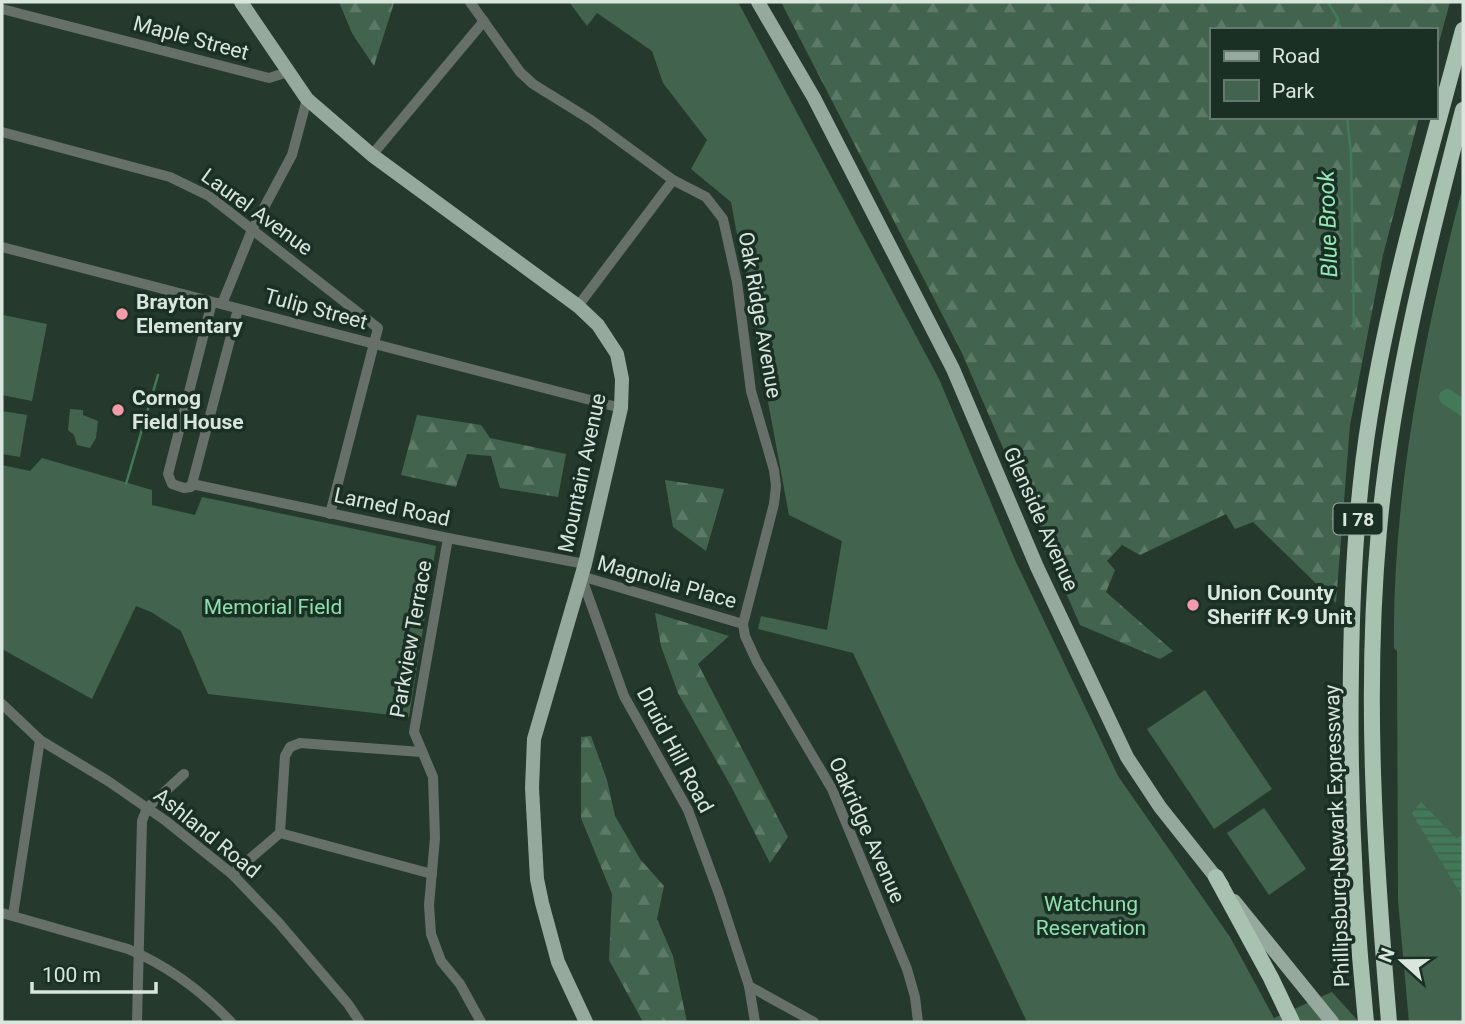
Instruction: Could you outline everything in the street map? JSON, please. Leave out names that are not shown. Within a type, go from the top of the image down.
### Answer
[{"type":"highway","name":"Phillipsburg-Newark Expressway","points":[[1366,1022],[1358,922],[1350,740],[1352,607],[1362,474],[1370,414],[1405,246],[1463,30]]},
{"type":"highway","name":"Phillipsburg-Newark Expressway","points":[[1389,1022],[1371,762],[1379,532],[1388,452],[1405,346],[1463,110]]},
{"type":"highway","points":[[1216,877],[1292,1022]]},
{"type":"main road","name":"Mountain Avenue","points":[[241,2],[307,99],[372,155],[578,306],[598,325],[617,354],[622,379],[621,408],[583,570],[534,738],[532,788],[536,869],[542,903],[558,962],[586,1022]]},
{"type":"main road","name":"Glenside Avenue","points":[[758,2],[814,98],[953,369],[1037,567],[1127,757],[1160,807],[1332,1022]]},
{"type":"street","name":"Oak Ridge Avenue","points":[[470,2],[520,72],[533,84],[591,120],[673,180],[706,197],[723,219],[737,282],[751,391],[774,470],[774,504],[743,624]]},
{"type":"street","name":"Maple Street","points":[[2,9],[269,78],[288,72]]},
{"type":"street","points":[[372,155],[484,21]]},
{"type":"street","points":[[217,303],[292,155],[307,99]]},
{"type":"street","name":"Laurel Avenue","points":[[2,132],[170,177],[209,196],[378,328],[374,344]]},
{"type":"street","points":[[578,306],[673,180]]},
{"type":"street","name":"Tulip Street","points":[[2,247],[621,408]]},
{"type":"street","name":"Larned Road","points":[[217,303],[168,474],[172,484],[188,488],[192,484],[448,538],[583,570]]},
{"type":"street","points":[[192,484],[238,309]]},
{"type":"street","points":[[330,514],[374,344]]},
{"type":"street","name":"Parkview Terrace","points":[[448,538],[414,724],[416,740],[432,777],[435,838],[428,915],[433,944],[481,1022]]},
{"type":"street","name":"Magnolia Place","points":[[583,570],[743,624]]},
{"type":"street","name":"Druid Hill Road","points":[[583,570],[624,696],[688,810],[719,894],[748,986],[755,1022]]},
{"type":"street","name":"Oakridge Avenue","points":[[743,624],[745,636],[757,662],[832,789],[907,969],[915,997],[918,1022]]},
{"type":"street","name":"Ashland Road","points":[[2,704],[40,740],[147,808],[195,842],[232,874],[279,923],[348,1004],[360,1022]]},
{"type":"street","points":[[40,740],[7,914],[139,954],[193,985],[231,1022]]},
{"type":"street","points":[[232,874],[279,833],[285,756],[290,747],[300,743],[421,752]]},
{"type":"street","points":[[137,1022],[142,821],[147,808],[184,774]]},
{"type":"street","points":[[279,833],[432,874]]},
{"type":"street","points":[[748,986],[814,1022]]},
{"type":"green space","points":[[339,2],[394,3],[374,66],[352,33]]},
{"type":"green space","name":"Watchung Reservation","points":[[569,2],[738,2],[939,379],[1015,560],[1118,776],[1230,937],[1274,1018],[1332,992],[1359,1022],[1027,1022],[853,653],[758,629],[761,616],[827,630],[842,541],[789,515],[731,202],[691,169],[707,140],[663,83],[652,51],[597,13],[587,26]]},
{"type":"green space","points":[[781,2],[1450,2],[1437,50],[1437,28],[1210,28],[1210,119],[1418,119],[1383,255],[1350,425],[1336,603],[1253,522],[1235,529],[1226,514],[1140,555],[1122,545],[1107,561],[1115,570],[1106,592],[1173,651],[1160,659],[1080,625],[961,351]]},
{"type":"green space","points":[[1463,186],[1463,1022],[1409,1022],[1398,900],[1397,651],[1394,648],[1398,533],[1413,416],[1424,357],[1435,299]]},
{"type":"green space","points":[[3,315],[47,324],[32,401],[2,395]]},
{"type":"green space","points":[[70,409],[83,410],[83,415],[98,421],[96,438],[90,448],[77,445],[74,435],[68,430]]},
{"type":"green space","points":[[2,411],[27,415],[20,457],[2,454]]},
{"type":"green space","points":[[417,415],[481,425],[490,438],[566,454],[558,497],[500,488],[491,456],[467,454],[456,487],[401,475]]},
{"type":"green space","name":"Memorial Field","points":[[42,458],[152,490],[152,505],[195,515],[202,497],[436,546],[409,717],[208,694],[181,631],[136,606],[92,699],[2,649],[2,465],[30,471]]},
{"type":"green space","points":[[665,480],[724,489],[706,551],[673,527]]},
{"type":"green space","points":[[655,613],[729,636],[698,664],[788,837],[770,863],[732,788],[678,693],[661,646]]},
{"type":"green space","points":[[1205,690],[1272,789],[1214,829],[1147,729]]},
{"type":"green space","points":[[591,736],[607,780],[615,816],[640,859],[664,886],[657,919],[673,956],[687,1022],[643,1022],[609,960],[612,894],[581,818],[581,737]]},
{"type":"green space","points":[[1264,808],[1306,869],[1269,895],[1227,833]]},
{"type":"shaded area","points":[[1421,802],[1457,839],[1463,832],[1463,898],[1412,813]]},
{"type":"waterway","name":"Blue Brook","points":[[1328,2],[1338,19],[1339,28]]},
{"type":"waterway","name":"Blue Brook","points":[[1347,119],[1351,154],[1354,329]]},
{"type":"waterway","points":[[126,484],[158,375]]},
{"type":"waterway","name":"Blue Brook","points":[[1447,397],[1463,408]]},
{"type":"place","name":"Brayton Elementary","points":[[122,314]]},
{"type":"place","name":"Cornog Field House","points":[[118,410]]},
{"type":"place","name":"Union County Sheriff K-9 Unit","points":[[1193,605]]}]
